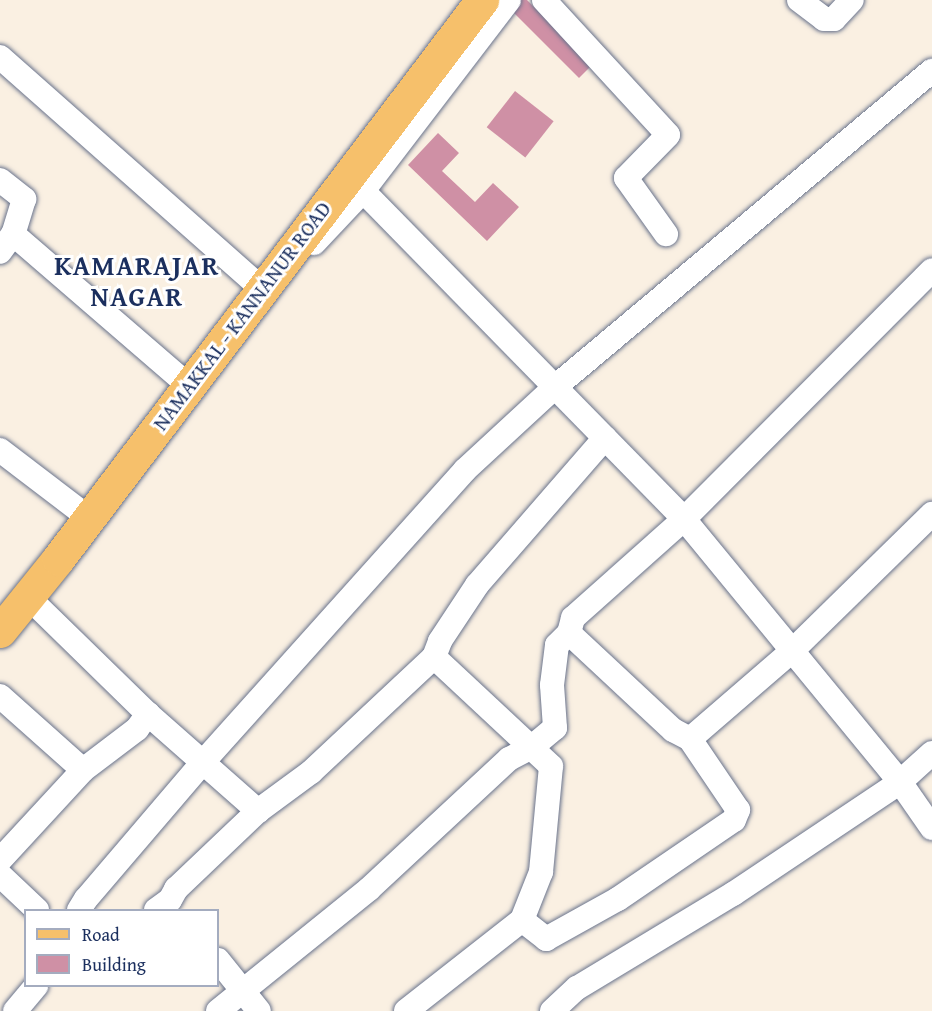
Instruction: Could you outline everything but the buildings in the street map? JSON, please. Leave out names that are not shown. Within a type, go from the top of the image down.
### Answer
[{"type":"main road","name":"NAMAKKAL - KANNANUR ROAD","points":[[0,631],[89,518],[482,0]]},
{"type":"street","points":[[0,57],[269,279],[296,262],[363,191],[509,0]]},
{"type":"street","points":[[544,0],[668,135],[626,178],[666,234]]},
{"type":"street","points":[[799,0],[824,19],[834,19],[852,0]]},
{"type":"street","points":[[81,909],[86,899],[204,761],[465,470],[555,387],[932,71]]},
{"type":"street","points":[[0,180],[24,199],[6,243],[189,386]]},
{"type":"street","points":[[363,191],[684,519],[900,783],[932,828]]},
{"type":"street","points":[[218,1011],[369,889],[508,759],[532,747],[555,728],[552,685],[557,645],[568,633],[573,618],[684,519],[932,270]]},
{"type":"street","points":[[168,907],[176,889],[258,811],[311,772],[434,657],[440,641],[477,585],[605,438]]},
{"type":"street","points":[[0,450],[89,518]]},
{"type":"street","points":[[690,739],[792,651],[932,514]]},
{"type":"street","points":[[28,597],[148,714],[258,811]]},
{"type":"street","points":[[522,920],[546,939],[618,899],[734,820],[738,810],[690,739],[673,730],[568,633]]},
{"type":"street","points":[[406,1011],[522,920],[541,872],[551,766],[434,657]]},
{"type":"street","points":[[0,696],[82,770]]},
{"type":"street","points":[[0,860],[82,770],[137,729],[148,714]]},
{"type":"street","points":[[552,1011],[577,987],[732,894],[900,783],[932,753]]},
{"type":"street","points":[[0,875],[36,909]]},
{"type":"street","points":[[219,961],[259,1011]]},
{"type":"street","points":[[15,1011],[35,987]]},
{"type":"district","name":"KAMARAJAR NAGAR","points":[[137,280]]}]
